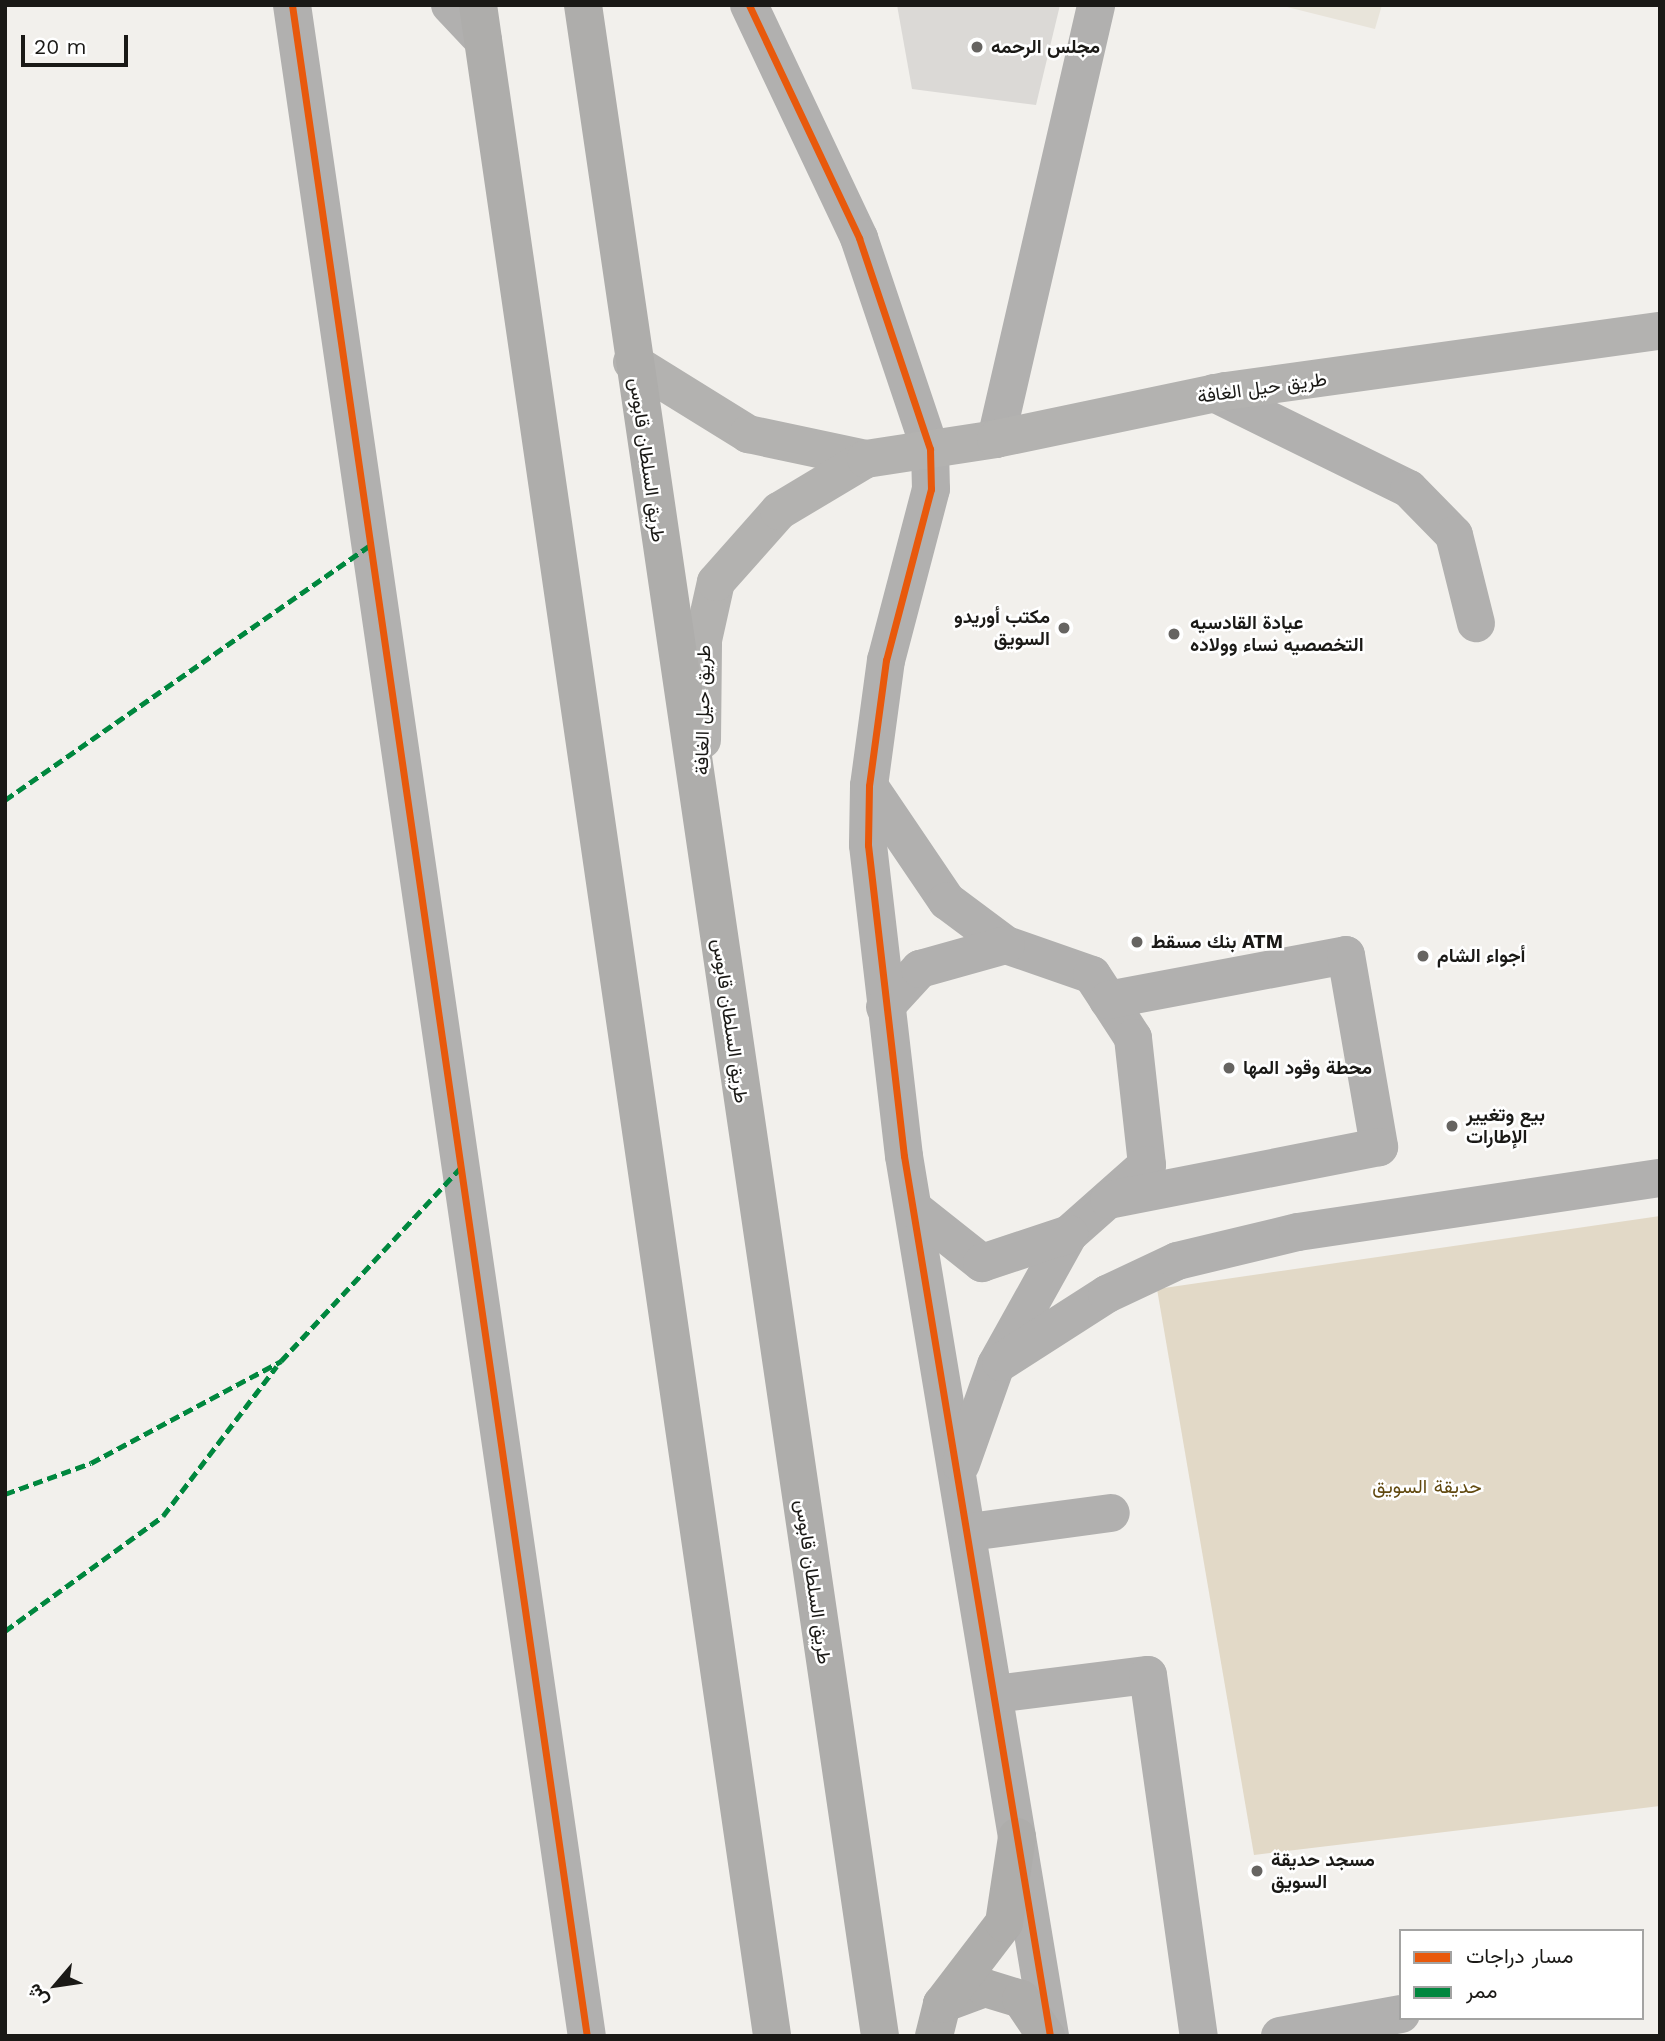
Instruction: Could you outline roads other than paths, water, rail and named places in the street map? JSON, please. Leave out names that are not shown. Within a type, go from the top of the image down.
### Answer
[{"type":"highway","name":"طريق السلطان قابوس","points":[[583,5],[632,362],[880,2036]]},
{"type":"highway","points":[[481,23],[772,2036]]},
{"type":"highway","points":[[938,2020],[1004,1923],[1017,1837]]},
{"type":"highway","points":[[938,2020],[985,1988],[1021,1999],[1048,2036]]},
{"type":"main road","name":"طريق حيل الغافة","points":[[632,362],[748,434],[866,459],[996,439],[1214,393],[1660,331]]},
{"type":"main road","name":"طريق حيل الغافة","points":[[701,826],[703,640],[716,582],[779,511],[866,459]]},
{"type":"street","points":[[292,5],[587,2036]]},
{"type":"street","points":[[450,5],[481,23]]},
{"type":"street","points":[[749,5],[859,238],[930,449],[931,489],[886,660],[869,786],[868,845],[885,1007],[914,1209],[960,1467],[1048,2036]]},
{"type":"street","points":[[996,439],[1096,5]]},
{"type":"street","points":[[1214,393],[1409,488],[1454,535],[1476,623]]},
{"type":"street","points":[[869,786],[947,901],[1006,945],[1092,975],[1133,1038],[1147,1165],[1069,1234],[996,1365],[960,1467]]},
{"type":"street","points":[[885,1007],[920,969],[1006,945]]},
{"type":"street","points":[[1107,1200],[1379,1147],[1346,955],[1108,1000]]},
{"type":"street","points":[[996,1365],[1107,1294],[1177,1261],[1298,1232],[1660,1178]]},
{"type":"street","points":[[914,1209],[982,1263],[1069,1234]]},
{"type":"street","points":[[970,1532],[1111,1513]]},
{"type":"street","points":[[995,1694],[1148,1675],[1199,2036]]},
{"type":"street","points":[[1280,2036],[1328,2031],[1399,2014]]},
{"type":"place","name":"مجلس الرحمه","points":[[977,47]]},
{"type":"place","name":"مكتب أوريدو السويق","points":[[1064,628]]},
{"type":"place","name":"عيادة القادسيه التخصصيه نساء وولاده","points":[[1174,634]]},
{"type":"place","name":"بنك مسقط ATM","points":[[1137,942]]},
{"type":"place","name":"أجواء الشام","points":[[1423,956]]},
{"type":"place","name":"محطة وقود المها","points":[[1229,1068]]},
{"type":"place","name":"بيع وتغيير الإطارات","points":[[1452,1126]]},
{"type":"place","name":"مسجد حديقة السويق","points":[[1257,1871]]},
{"type":"park label","name":"حديقة السويق","points":[[1427,1487]]}]
